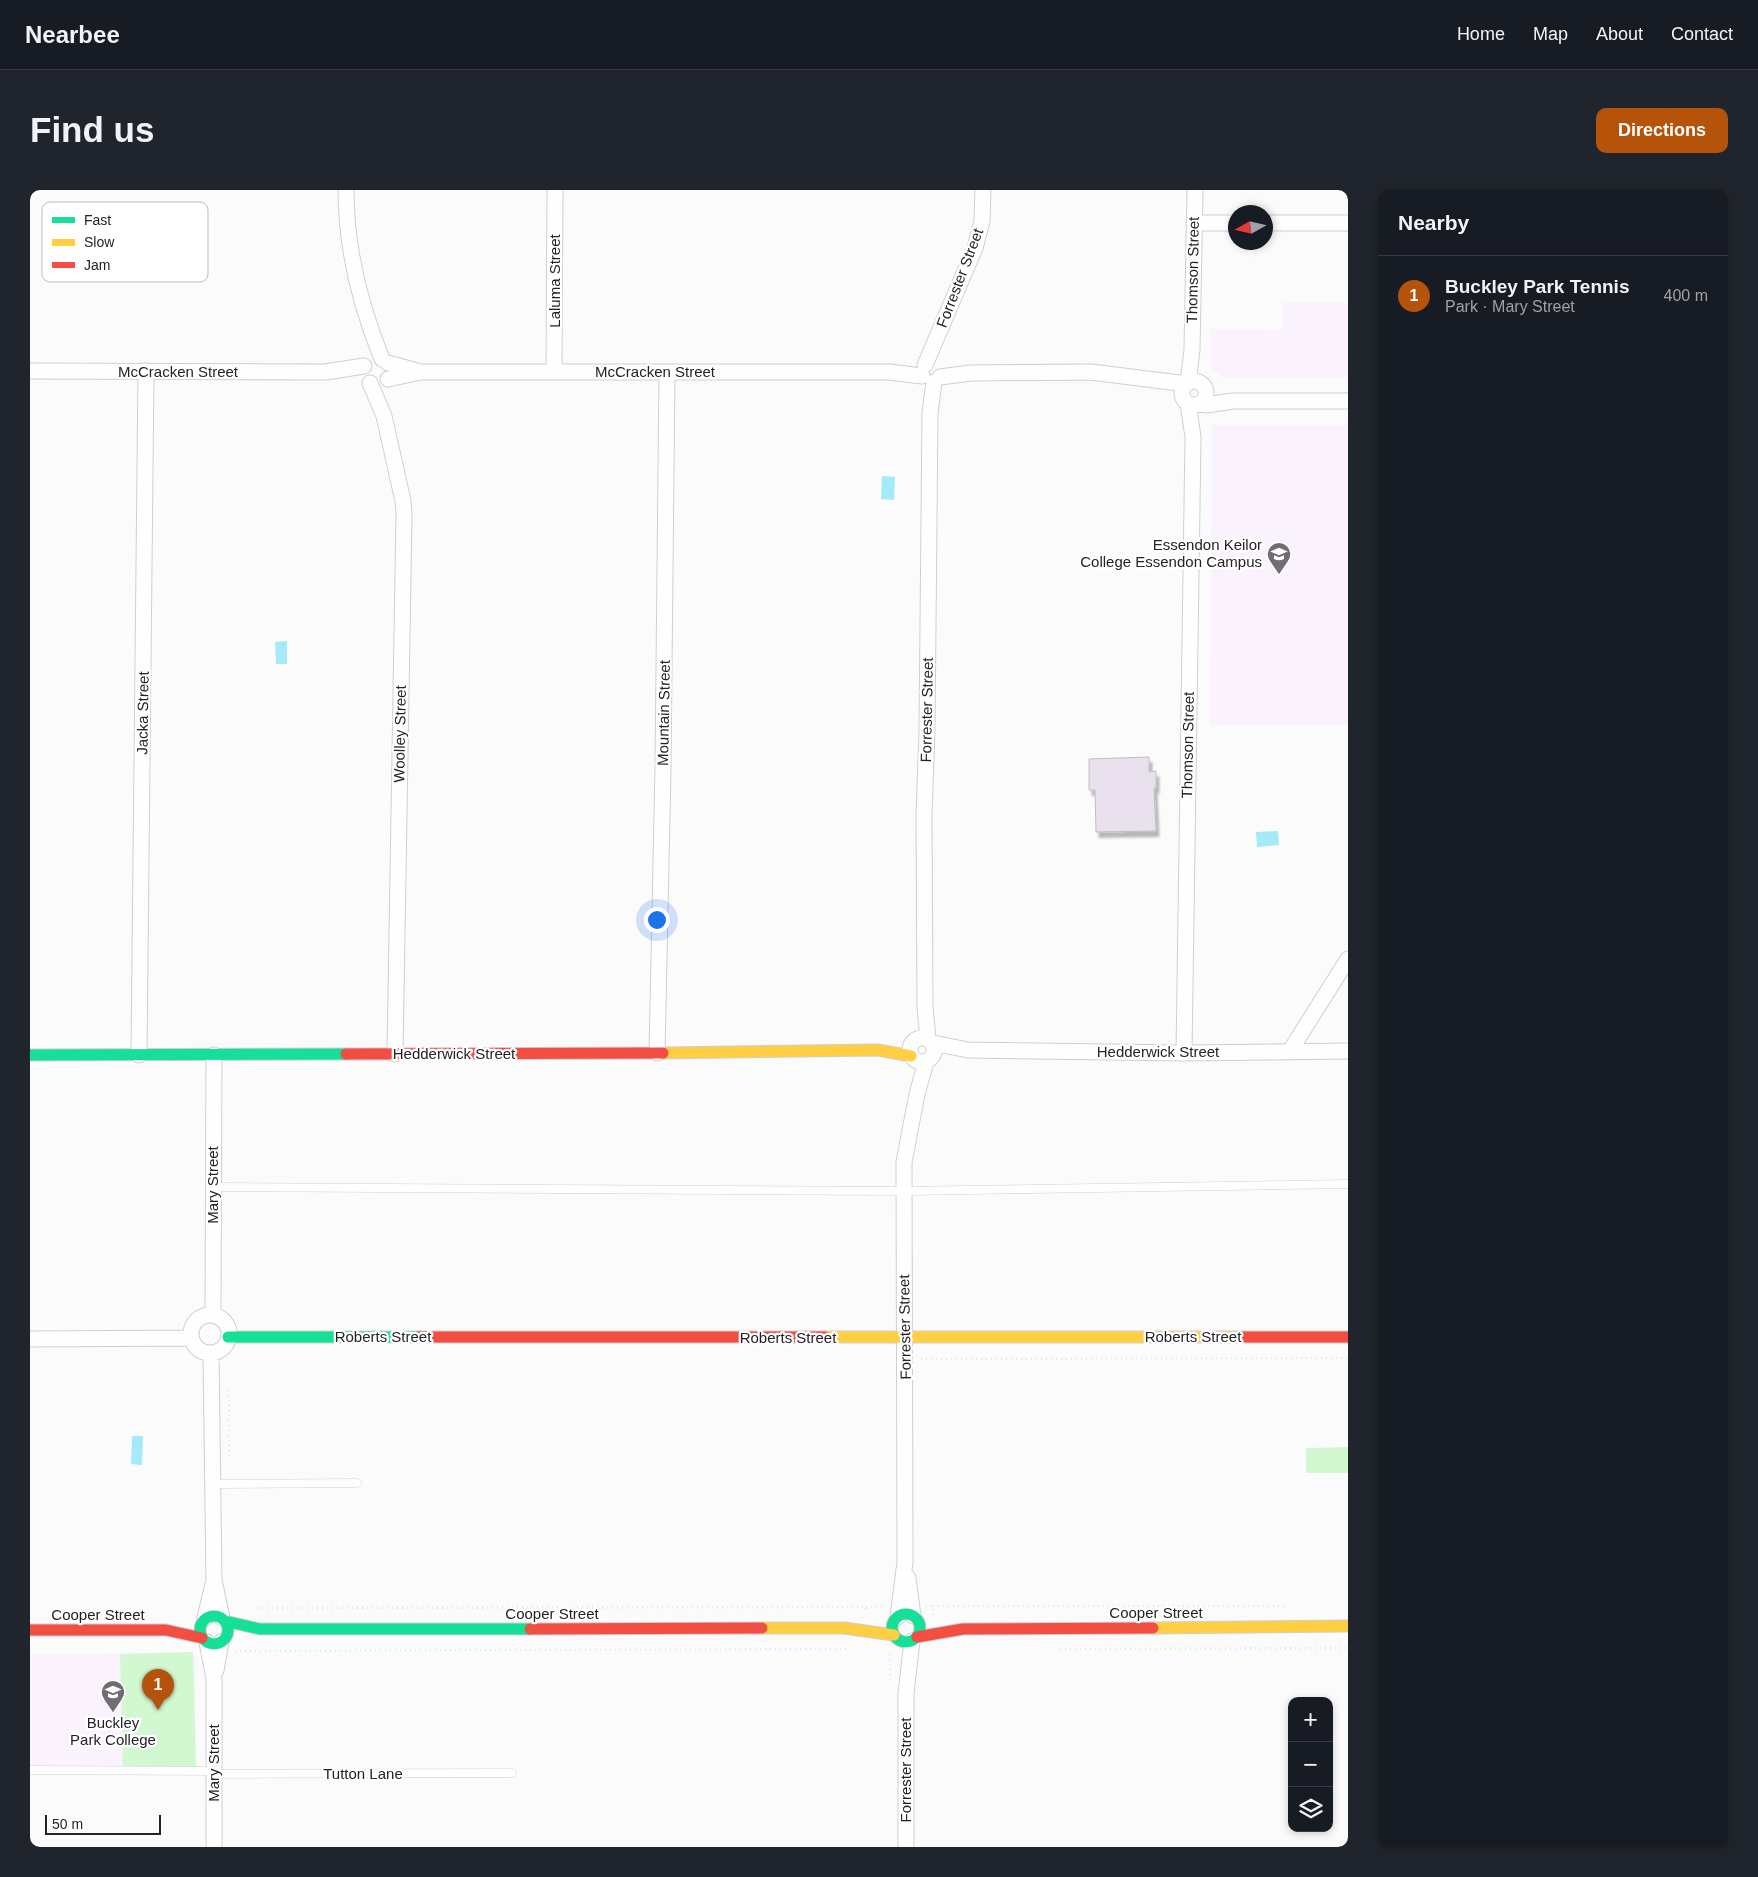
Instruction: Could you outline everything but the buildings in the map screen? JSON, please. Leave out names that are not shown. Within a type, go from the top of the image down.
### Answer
[{"type":"street","name":"Woolley Street","points":[[346,190],[346,218],[349,238],[367,322],[373,369],[403,501],[404,514],[395,1054]]},
{"type":"street","name":"Laluma Street","points":[[554,371],[555,190]]},
{"type":"street","name":"Forrester Street","points":[[896,1618],[905,1562],[906,1338],[904,1162],[917,1094],[925,1007],[924,816],[927,730],[931,372],[937,336],[980,234],[983,190]]},
{"type":"street","name":"Thomson Street","points":[[1184,1053],[1195,190]]},
{"type":"street","points":[[1194,223],[1228,223]]},
{"type":"street","points":[[1273,223],[1348,223]]},
{"type":"street","name":"McCracken Street","points":[[373,369],[377,385],[421,372]]},
{"type":"street","name":"McCracken Street","points":[[30,371],[325,372],[373,369],[421,372],[1091,372],[1145,378],[1193,393],[1232,401],[1348,401]]},
{"type":"street","name":"Jacka Street","points":[[139,1055],[146,372]]},
{"type":"street","name":"Mountain Street","points":[[657,1053],[663,778],[667,372]]},
{"type":"street","name":"Woolley Street","points":[[384,416],[386,381]]},
{"type":"street","points":[[1290,1051],[1348,959]]},
{"type":"street","name":"Hedderwick Street","points":[[30,1055],[657,1053],[922,1049],[1184,1053],[1348,1051]]},
{"type":"street","name":"Mary Street","points":[[213,1315],[214,1055]]},
{"type":"street","points":[[213,1315],[223,1320],[227,1325],[228,1337],[224,1347],[219,1351],[211,1353],[198,1349],[191,1338],[192,1327],[196,1320],[201,1316],[213,1315]]},
{"type":"street","name":"Roberts Street","points":[[228,1337],[1348,1337]]},
{"type":"street","points":[[30,1339],[191,1338]]},
{"type":"street","points":[[211,1353],[214,1580],[200,1630],[214,1640],[228,1630],[214,1580]]},
{"type":"street","name":"Forrester Street","points":[[905,1562],[916,1618]]},
{"type":"street","points":[[905,1614],[916,1618],[920,1629],[906,1638],[892,1627],[896,1618],[905,1614]]},
{"type":"street","points":[[204,1620],[214,1616],[224,1620]]},
{"type":"street","name":"Cooper Street","points":[[844,1628],[896,1618]]},
{"type":"street","name":"Cooper Street","points":[[916,1618],[963,1629]]},
{"type":"street","name":"Cooper Street","points":[[166,1630],[204,1620]]},
{"type":"street","name":"Cooper Street","points":[[224,1620],[260,1630]]},
{"type":"street","name":"Cooper Street","points":[[30,1630],[166,1630],[214,1640],[260,1630],[844,1628],[906,1638],[963,1629],[1348,1626]]},
{"type":"street","name":"Forrester Street","points":[[906,1638],[906,1847]]},
{"type":"street","name":"Mary Street","points":[[214,1640],[214,1847]]},
{"type":"lane","points":[[213,1187],[903,1191],[1348,1184]]},
{"type":"lane","points":[[214,1484],[357,1483]]},
{"type":"lane","name":"Tutton Lane","points":[[30,1770],[512,1773]]},
{"type":"path","points":[[921,1359],[1348,1358]]},
{"type":"path","points":[[934,1606],[1289,1606]]},
{"type":"path","points":[[1058,1649],[1348,1648]]},
{"type":"shaded area","points":[[1283,302],[1348,303],[1348,377],[1222,377],[1211,368],[1211,329],[1283,330]]},
{"type":"shaded area","name":"Essendon Keilor College Essendon Campus","points":[[1212,425],[1348,425],[1348,725],[1210,725]]},
{"type":"shaded area","name":"Buckley Park College","points":[[189,1652],[196,1659],[195,1770],[30,1768],[30,1654]]},
{"type":"green space","points":[[1348,1447],[1348,1473],[1306,1473],[1306,1448]]},
{"type":"green space","points":[[193,1652],[196,1767],[123,1769],[120,1654]]},
{"type":"water","points":[[882,476],[895,477],[894,500],[881,499]]},
{"type":"water","points":[[287,641],[287,664],[276,664],[275,642]]},
{"type":"water","points":[[1278,831],[1279,845],[1257,847],[1256,832]]},
{"type":"water","points":[[132,1436],[143,1436],[142,1465],[131,1464]]},
{"type":"traffic: fast","points":[[30,1055],[346,1054]]},
{"type":"traffic: fast","points":[[228,1337],[418,1337]]},
{"type":"traffic: fast","points":[[906,1614],[916,1618],[920,1628],[916,1638],[906,1642],[896,1638],[892,1628],[896,1618],[906,1614]]},
{"type":"traffic: fast","points":[[214,1616],[224,1620],[228,1630],[224,1640],[214,1644],[204,1640],[200,1630],[204,1620],[214,1616]]},
{"type":"traffic: fast","points":[[225,1621],[260,1629],[530,1629]]},
{"type":"traffic: slow","points":[[663,1053],[878,1050],[911,1056]]},
{"type":"traffic: slow","points":[[825,1337],[1238,1337]]},
{"type":"traffic: slow","points":[[1153,1628],[1348,1626]]},
{"type":"traffic: slow","points":[[762,1628],[844,1628],[894,1635]]},
{"type":"traffic: jam","points":[[346,1054],[663,1053]]},
{"type":"traffic: jam","points":[[418,1337],[825,1337]]},
{"type":"traffic: jam","points":[[1238,1337],[1348,1337]]},
{"type":"traffic: jam","points":[[530,1629],[762,1628]]},
{"type":"traffic: jam","points":[[917,1637],[963,1629],[1153,1628]]},
{"type":"traffic: jam","points":[[30,1630],[166,1630],[202,1638]]},
{"type":"place","name":"Essendon Keilor College Essendon Campus","points":[[1279,575]]},
{"type":"place","name":"Buckley Park Tennis","points":[[158,1710]]},
{"type":"place","name":"Buckley Park College","points":[[113,1713]]}]
